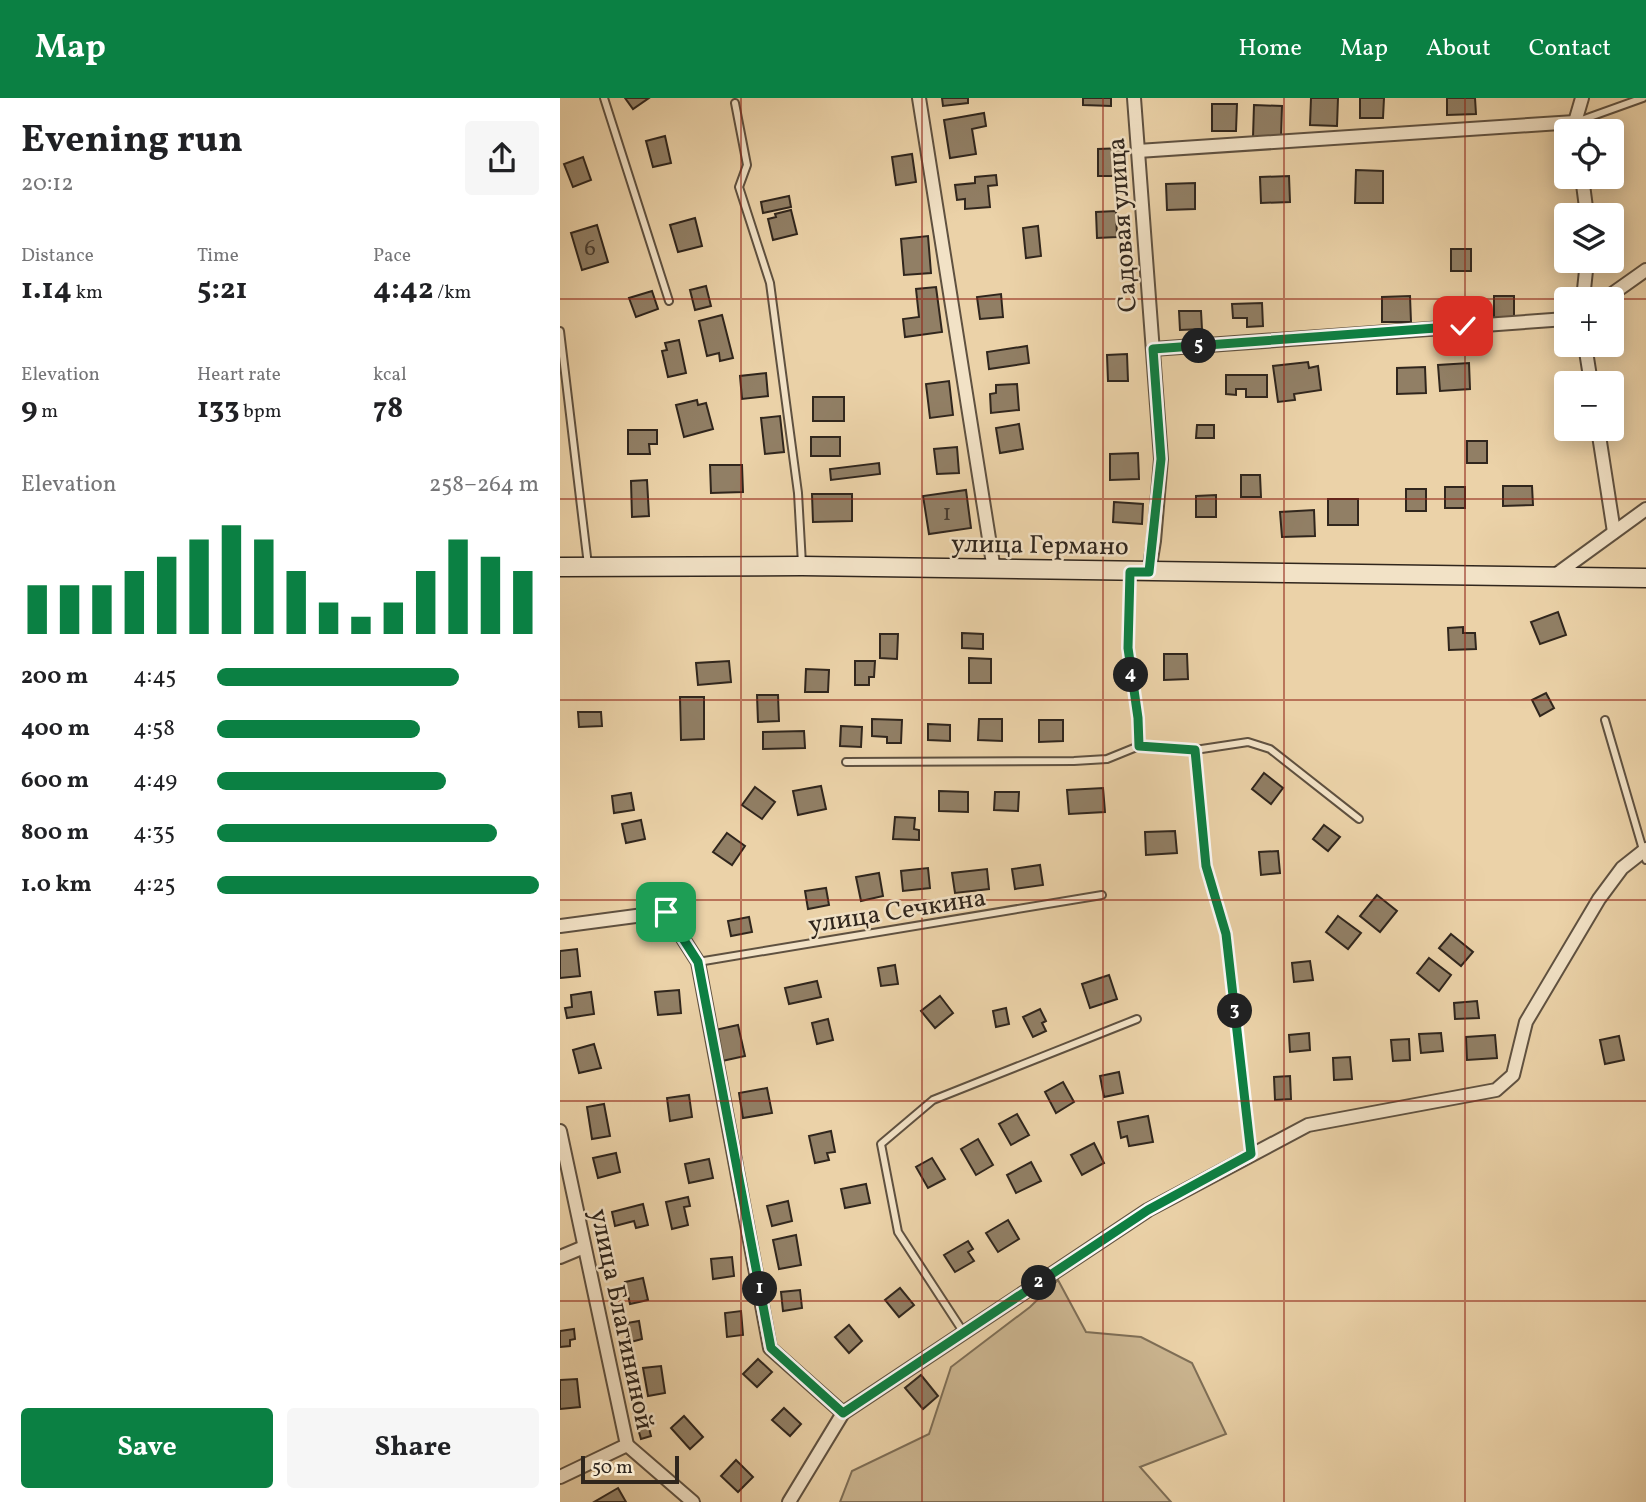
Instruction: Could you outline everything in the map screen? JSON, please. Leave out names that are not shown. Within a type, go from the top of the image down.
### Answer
[{"type":"main road","name":"улица Германо","points":[[560,567],[802,566],[1646,578]]},
{"type":"street","points":[[919,98],[994,570]]},
{"type":"street","name":"Садовая улица","points":[[1134,98],[1161,459],[1149,572]]},
{"type":"street","points":[[1577,119],[1582,98]]},
{"type":"street","points":[[1138,151],[1554,128]]},
{"type":"street","points":[[1622,287],[1646,270]]},
{"type":"street","name":"Садовая улица","points":[[1153,349],[1554,319]]},
{"type":"street","points":[[1600,441],[1614,532]]},
{"type":"street","points":[[1554,576],[1646,509]]},
{"type":"street","points":[[789,1502],[843,1413],[1148,1210],[1308,1125],[1496,1090],[1513,1075],[1525,1022],[1599,899],[1622,868],[1645,853]]},
{"type":"street","points":[[560,926],[666,912],[698,962],[771,1348],[843,1413]]},
{"type":"street","name":"улица Благининой","points":[[560,1131],[628,1445],[560,1477]]},
{"type":"street","points":[[560,1257],[584,1247]]},
{"type":"street","points":[[628,1445],[693,1502]]},
{"type":"lane","points":[[604,98],[668,301]]},
{"type":"lane","points":[[1594,119],[1643,98]]},
{"type":"lane","points":[[735,103],[747,165],[739,187],[770,283],[798,494],[802,566]]},
{"type":"lane","points":[[560,331],[589,567]]},
{"type":"lane","points":[[1130,572],[1128,648],[1138,718],[1139,746]]},
{"type":"lane","points":[[1605,720],[1645,853]]},
{"type":"lane","points":[[846,762],[1073,761],[1107,759],[1139,746],[1195,750],[1248,742],[1270,749],[1359,819]]},
{"type":"lane","points":[[1195,750],[1206,866],[1226,934],[1251,1154]]},
{"type":"lane","name":"улица Сечкина","points":[[698,962],[1102,895]]},
{"type":"lane","points":[[964,1333],[898,1232],[881,1144],[933,1100],[1137,1019]]},
{"type":"shaded area","points":[[1058,1280],[1086,1332],[1141,1337],[1192,1363],[1226,1434],[1140,1467],[1171,1502],[840,1502],[852,1471],[929,1434],[951,1367],[1030,1307]]},
{"type":"building","points":[[625,98],[649,98],[633,109]]},
{"type":"building","points":[[942,98],[968,98],[968,103],[943,106]]},
{"type":"building","points":[[1083,98],[1111,98],[1111,106],[1083,105]]},
{"type":"building","points":[[1311,98],[1338,98],[1337,126],[1310,125]]},
{"type":"building","points":[[1360,98],[1384,98],[1383,118],[1360,118]]},
{"type":"building","points":[[1447,98],[1475,98],[1476,114],[1447,115]]},
{"type":"building","points":[[1212,104],[1237,104],[1236,131],[1212,131]]},
{"type":"building","points":[[1254,105],[1282,106],[1281,138],[1253,137]]},
{"type":"building","points":[[984,113],[986,126],[972,129],[976,154],[950,158],[944,120]]},
{"type":"building","points":[[665,136],[671,163],[653,167],[646,141]]},
{"type":"building","points":[[1124,148],[1125,176],[1098,176],[1098,149]]},
{"type":"building","points":[[912,154],[916,182],[896,185],[892,157]]},
{"type":"building","points":[[583,157],[591,180],[573,187],[564,164]]},
{"type":"building","points":[[1356,170],[1383,171],[1383,203],[1355,203]]},
{"type":"building","points":[[996,175],[997,185],[988,186],[990,207],[965,209],[965,199],[957,200],[955,185],[975,183],[975,177]]},
{"type":"building","points":[[1289,176],[1290,202],[1261,203],[1260,177]]},
{"type":"building","points":[[1195,183],[1195,209],[1167,210],[1166,184]]},
{"type":"building","points":[[789,196],[791,207],[763,213],[761,202]]},
{"type":"building","points":[[791,210],[797,234],[773,240],[768,219],[776,217],[775,214]]},
{"type":"building","points":[[1116,211],[1117,237],[1097,238],[1096,212]]},
{"type":"building","points":[[695,218],[702,246],[678,252],[670,225]]},
{"type":"building","points":[[597,225],[608,262],[582,270],[571,233]]},
{"type":"building","points":[[1038,226],[1041,256],[1026,258],[1023,228]]},
{"type":"building","points":[[928,236],[931,273],[904,275],[901,239]]},
{"type":"building","points":[[1451,249],[1471,249],[1471,271],[1451,271]]},
{"type":"building","points":[[706,286],[711,306],[695,310],[690,290]]},
{"type":"building","points":[[936,287],[942,332],[905,337],[903,319],[919,317],[916,289]]},
{"type":"building","points":[[652,291],[658,309],[636,317],[629,298]]},
{"type":"building","points":[[1001,294],[1003,317],[980,319],[977,297]]},
{"type":"building","points":[[1410,296],[1411,322],[1382,322],[1382,297]]},
{"type":"building","points":[[1494,296],[1514,296],[1514,318],[1494,318]]},
{"type":"building","points":[[1262,303],[1263,326],[1247,327],[1247,318],[1233,318],[1232,304]]},
{"type":"building","points":[[1179,311],[1201,311],[1202,329],[1180,330]]},
{"type":"building","points":[[722,315],[733,358],[720,361],[719,353],[707,356],[699,321]]},
{"type":"building","points":[[679,340],[686,373],[668,377],[662,351],[667,350],[665,343]]},
{"type":"building","points":[[1027,346],[1029,363],[989,369],[987,352]]},
{"type":"building","points":[[1127,354],[1128,381],[1108,381],[1107,355]]},
{"type":"building","points":[[1308,362],[1309,368],[1318,366],[1321,390],[1294,394],[1295,400],[1278,402],[1273,366]]},
{"type":"building","points":[[1469,363],[1470,389],[1440,391],[1438,365]]},
{"type":"building","points":[[1425,367],[1426,393],[1397,394],[1397,368]]},
{"type":"building","points":[[766,373],[768,396],[742,399],[740,376]]},
{"type":"building","points":[[1226,375],[1267,375],[1267,397],[1246,397],[1246,389],[1236,389],[1236,395],[1226,394]]},
{"type":"building","points":[[949,381],[953,415],[930,418],[926,384]]},
{"type":"building","points":[[1017,384],[1019,410],[991,413],[990,394],[996,393],[996,385]]},
{"type":"building","points":[[813,397],[844,397],[844,421],[813,421]]},
{"type":"building","points":[[697,400],[698,405],[706,403],[713,429],[684,437],[676,405]]},
{"type":"building","points":[[780,416],[784,452],[765,454],[761,418]]},
{"type":"building","points":[[1019,424],[1023,449],[1000,453],[996,428]]},
{"type":"building","points":[[1197,425],[1214,425],[1214,438],[1196,438]]},
{"type":"building","points":[[628,430],[657,430],[657,444],[649,444],[650,454],[628,454]]},
{"type":"building","points":[[811,437],[840,437],[840,456],[811,456]]},
{"type":"building","points":[[1467,441],[1487,441],[1487,463],[1467,463]]},
{"type":"building","points":[[957,447],[959,473],[937,474],[934,449]]},
{"type":"building","points":[[1138,453],[1139,479],[1110,480],[1110,454]]},
{"type":"building","points":[[879,463],[880,474],[831,480],[830,469]]},
{"type":"building","points":[[710,465],[742,465],[743,492],[711,493]]},
{"type":"building","points":[[1241,475],[1260,475],[1261,497],[1241,497]]},
{"type":"building","points":[[647,480],[649,516],[632,517],[631,481]]},
{"type":"building","points":[[1503,486],[1532,486],[1533,505],[1503,506]]},
{"type":"building","points":[[1445,487],[1465,487],[1465,508],[1445,508]]},
{"type":"building","points":[[1406,489],[1426,489],[1426,511],[1406,511]]},
{"type":"building","points":[[966,490],[971,528],[929,534],[923,496]]},
{"type":"building","points":[[812,494],[852,494],[852,521],[813,522]]},
{"type":"building","points":[[1216,495],[1216,517],[1196,517],[1196,496]]},
{"type":"building","points":[[1328,499],[1358,499],[1358,525],[1328,525]]},
{"type":"building","points":[[1114,502],[1143,504],[1142,524],[1113,522]]},
{"type":"building","points":[[1314,510],[1315,536],[1282,537],[1280,512]]},
{"type":"building","points":[[1558,612],[1566,635],[1540,644],[1531,622]]},
{"type":"building","points":[[1463,627],[1463,633],[1475,633],[1476,649],[1449,650],[1448,628]]},
{"type":"building","points":[[962,633],[983,634],[983,649],[962,648]]},
{"type":"building","points":[[880,634],[898,634],[897,659],[880,658]]},
{"type":"building","points":[[1164,654],[1187,654],[1188,679],[1164,680]]},
{"type":"building","points":[[969,658],[991,659],[991,683],[969,683]]},
{"type":"building","points":[[729,661],[731,682],[698,685],[696,663]]},
{"type":"building","points":[[855,661],[875,661],[874,677],[869,677],[869,685],[855,685]]},
{"type":"building","points":[[806,669],[829,670],[828,692],[805,692]]},
{"type":"building","points":[[1546,693],[1554,708],[1540,716],[1532,700]]},
{"type":"building","points":[[757,695],[778,695],[779,721],[758,722]]},
{"type":"building","points":[[680,697],[704,697],[704,739],[681,740]]},
{"type":"building","points":[[578,712],[601,712],[602,726],[579,727]]},
{"type":"building","points":[[872,719],[902,720],[901,743],[887,743],[887,737],[872,736]]},
{"type":"building","points":[[979,719],[1002,719],[1002,741],[978,740]]},
{"type":"building","points":[[1039,720],[1063,720],[1063,741],[1039,742]]},
{"type":"building","points":[[928,724],[950,725],[950,741],[928,740]]},
{"type":"building","points":[[841,726],[862,727],[861,747],[840,746]]},
{"type":"building","points":[[804,731],[805,748],[763,749],[763,732]]},
{"type":"building","points":[[1264,773],[1283,788],[1271,804],[1252,789]]},
{"type":"building","points":[[821,786],[826,809],[798,815],[793,791]]},
{"type":"building","points":[[755,787],[775,802],[762,819],[742,805]]},
{"type":"building","points":[[1103,788],[1105,812],[1069,814],[1067,790]]},
{"type":"building","points":[[939,791],[968,792],[968,812],[939,811]]},
{"type":"building","points":[[995,792],[1019,792],[1018,811],[994,810]]},
{"type":"building","points":[[631,793],[634,810],[614,813],[612,796]]},
{"type":"building","points":[[895,817],[915,818],[914,829],[919,830],[919,840],[893,839]]},
{"type":"building","points":[[641,820],[645,839],[626,843],[622,824]]},
{"type":"building","points":[[1324,825],[1340,837],[1328,851],[1313,839]]},
{"type":"building","points":[[1175,831],[1177,853],[1146,855],[1145,832]]},
{"type":"building","points":[[727,833],[745,846],[732,865],[713,852]]},
{"type":"building","points":[[1278,851],[1280,873],[1261,875],[1259,852]]},
{"type":"building","points":[[1040,865],[1043,885],[1015,889],[1012,869]]},
{"type":"building","points":[[928,868],[930,888],[903,891],[901,871]]},
{"type":"building","points":[[987,869],[989,889],[955,893],[952,873]]},
{"type":"building","points":[[879,873],[883,896],[861,901],[856,877]]},
{"type":"building","points":[[826,888],[829,905],[808,909],[805,891]]},
{"type":"building","points":[[1377,895],[1397,911],[1380,932],[1360,916]]},
{"type":"building","points":[[1338,916],[1361,933],[1348,949],[1326,932]]},
{"type":"building","points":[[749,917],[752,932],[731,936],[728,921]]},
{"type":"building","points":[[1451,934],[1473,952],[1461,966],[1439,948]]},
{"type":"building","points":[[577,949],[580,976],[560,978],[560,951]]},
{"type":"building","points":[[1429,958],[1451,975],[1439,991],[1417,973]]},
{"type":"building","points":[[1310,961],[1313,980],[1294,982],[1292,963]]},
{"type":"building","points":[[895,965],[898,984],[881,986],[878,968]]},
{"type":"building","points":[[1109,975],[1117,999],[1090,1008],[1082,984]]},
{"type":"building","points":[[817,981],[821,997],[789,1004],[785,988]]},
{"type":"building","points":[[679,990],[681,1013],[658,1015],[655,992]]},
{"type":"building","points":[[591,992],[594,1014],[567,1018],[565,1008],[572,1007],[571,995]]},
{"type":"building","points":[[940,996],[953,1013],[935,1028],[921,1011]]},
{"type":"building","points":[[1477,1001],[1479,1018],[1455,1019],[1454,1003]]},
{"type":"building","points":[[1006,1008],[1009,1024],[996,1027],[993,1011]]},
{"type":"building","points":[[1040,1009],[1046,1021],[1042,1023],[1046,1031],[1033,1037],[1023,1017]]},
{"type":"building","points":[[828,1019],[833,1040],[817,1044],[812,1023]]},
{"type":"building","points":[[738,1025],[745,1056],[722,1061],[715,1030]]},
{"type":"building","points":[[1309,1033],[1310,1050],[1290,1052],[1289,1035]]},
{"type":"building","points":[[1441,1033],[1443,1051],[1421,1053],[1419,1034]]},
{"type":"building","points":[[1495,1035],[1497,1058],[1467,1060],[1466,1037]]},
{"type":"building","points":[[1619,1036],[1624,1060],[1605,1064],[1600,1040]]},
{"type":"building","points":[[1409,1039],[1410,1060],[1393,1061],[1391,1040]]},
{"type":"building","points":[[594,1044],[601,1068],[579,1073],[573,1050]]},
{"type":"building","points":[[1350,1057],[1352,1079],[1334,1080],[1333,1058]]},
{"type":"building","points":[[1119,1072],[1123,1093],[1104,1097],[1100,1076]]},
{"type":"building","points":[[1290,1076],[1291,1099],[1275,1100],[1274,1077]]},
{"type":"building","points":[[1063,1082],[1074,1102],[1056,1113],[1045,1092]]},
{"type":"building","points":[[767,1088],[772,1113],[743,1118],[739,1093]]},
{"type":"building","points":[[689,1095],[692,1117],[670,1121],[667,1098]]},
{"type":"building","points":[[604,1104],[610,1136],[592,1139],[587,1107]]},
{"type":"building","points":[[1017,1114],[1029,1135],[1011,1145],[999,1124]]},
{"type":"building","points":[[1148,1116],[1153,1142],[1129,1146],[1127,1136],[1121,1138],[1118,1122]]},
{"type":"building","points":[[831,1131],[835,1152],[827,1153],[829,1160],[815,1163],[809,1136]]},
{"type":"building","points":[[978,1139],[993,1165],[976,1175],[961,1149]]},
{"type":"building","points":[[1094,1143],[1104,1163],[1082,1175],[1071,1155]]},
{"type":"building","points":[[616,1153],[620,1172],[598,1178],[593,1158]]},
{"type":"building","points":[[932,1158],[945,1179],[928,1188],[916,1167]]},
{"type":"building","points":[[709,1159],[713,1178],[689,1183],[685,1164]]},
{"type":"building","points":[[1031,1162],[1041,1181],[1016,1193],[1007,1175]]},
{"type":"building","points":[[866,1184],[870,1203],[845,1208],[841,1189]]},
{"type":"building","points":[[688,1197],[690,1206],[684,1207],[688,1225],[672,1229],[666,1202]]},
{"type":"building","points":[[788,1201],[792,1221],[772,1226],[767,1206]]},
{"type":"building","points":[[643,1204],[648,1225],[636,1228],[634,1221],[615,1226],[612,1212]]},
{"type":"building","points":[[1008,1220],[1019,1239],[998,1252],[986,1233]]},
{"type":"building","points":[[796,1235],[801,1265],[779,1269],[773,1240]]},
{"type":"building","points":[[968,1241],[973,1249],[968,1252],[974,1261],[955,1272],[944,1255]]},
{"type":"building","points":[[732,1257],[734,1276],[713,1279],[711,1259]]},
{"type":"building","points":[[643,1278],[648,1300],[630,1304],[625,1282]]},
{"type":"building","points":[[900,1288],[914,1305],[899,1317],[885,1300]]},
{"type":"building","points":[[800,1290],[802,1308],[783,1311],[781,1292]]},
{"type":"building","points":[[741,1311],[743,1335],[727,1337],[725,1313]]},
{"type":"building","points":[[639,1321],[642,1339],[631,1342],[627,1323]]},
{"type":"building","points":[[849,1325],[862,1341],[849,1353],[835,1337]]},
{"type":"building","points":[[574,1329],[575,1339],[570,1340],[570,1346],[560,1347],[560,1331]]},
{"type":"building","points":[[758,1359],[772,1372],[757,1387],[743,1374]]},
{"type":"building","points":[[661,1366],[665,1393],[648,1396],[643,1368]]},
{"type":"building","points":[[921,1375],[938,1396],[923,1409],[905,1388]]},
{"type":"building","points":[[577,1379],[580,1407],[560,1409],[560,1380]]},
{"type":"building","points":[[644,1408],[651,1436],[641,1439],[633,1411]]},
{"type":"building","points":[[784,1408],[801,1424],[790,1436],[772,1420]]},
{"type":"building","points":[[684,1416],[703,1437],[690,1449],[671,1428]]},
{"type":"building","points":[[736,1460],[753,1477],[738,1492],[721,1476]]},
{"type":"building","points":[[618,1488],[626,1502],[594,1502]]},
{"type":"route","points":[[666,912],[698,962],[771,1348],[843,1413],[1148,1210],[1251,1154],[1226,934],[1206,866],[1195,750],[1139,746],[1138,718],[1128,648],[1130,572],[1149,572],[1154,541],[1161,459],[1153,349],[1463,326]]}]
